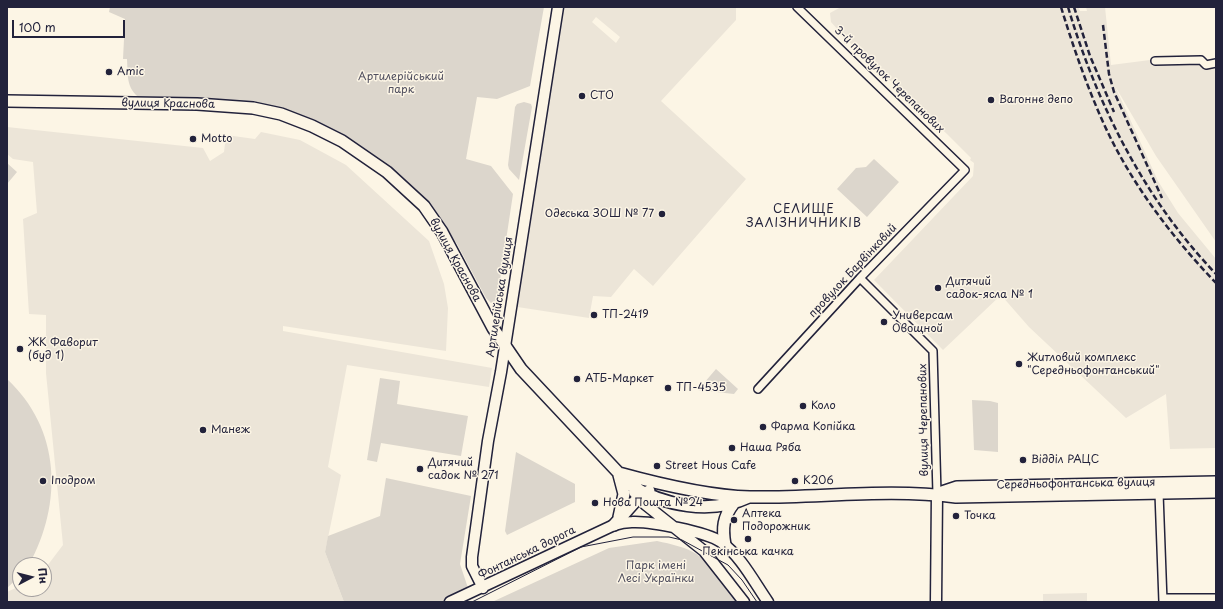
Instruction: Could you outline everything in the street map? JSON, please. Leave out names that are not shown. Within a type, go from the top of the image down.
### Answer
[{"type":"main road","name":"вулиця Краснова","points":[[7,101],[197,104],[253,108],[281,114],[342,140],[387,172],[424,206],[442,232],[493,328],[521,369],[618,472]]},
{"type":"main road","name":"Середньофонтанська вулиця","points":[[618,472],[642,496],[675,504],[705,505],[734,503],[749,497]]},
{"type":"main road","name":"Середньофонтанська вулиця","points":[[618,472],[669,485],[749,497],[920,493],[956,497],[1216,492]]},
{"type":"main road","points":[[616,522],[624,494],[618,472]]},
{"type":"main road","name":"Середньофонтанська вулиця","points":[[936,494],[957,487],[1216,482]]},
{"type":"main road","points":[[616,522],[642,496],[669,485]]},
{"type":"main road","points":[[724,545],[722,530],[724,519],[734,503]]},
{"type":"street","name":"Артилерійська вулиця","points":[[483,588],[472,566],[472,557],[488,442],[558,7]]},
{"type":"street","name":"3-й провулок Черепанових","points":[[797,7],[965,170]]},
{"type":"street","points":[[1155,61],[1201,60],[1206,65],[1216,63]]},
{"type":"street","name":"провулок Барвінковий","points":[[758,389],[860,278],[965,170]]},
{"type":"street","name":"вулиця Черепанових","points":[[860,278],[933,351],[936,494]]},
{"type":"street","points":[[1159,493],[1163,600],[1216,598]]},
{"type":"street","points":[[936,494],[936,602]]},
{"type":"street","points":[[642,496],[675,528],[704,551],[744,602]]},
{"type":"street","points":[[616,522],[639,522],[675,528],[712,537],[724,545],[738,560],[768,602]]},
{"type":"street","name":"Фонтанська дорога","points":[[450,602],[483,588],[616,522]]},
{"type":"street","points":[[713,562],[716,549],[724,545]]},
{"type":"shaded area","points":[[558,7],[736,7],[736,20],[661,101],[746,179],[653,286],[634,269],[611,297],[593,296],[589,318],[511,306]],"holes":[[[596,17],[620,37],[616,43],[592,22]]]},
{"type":"shaded area","name":"Вагонне депо","points":[[841,7],[1078,7],[1080,11],[1087,11],[1086,7],[1105,7],[1111,65],[1150,60],[1152,66],[1200,64],[1205,69],[1216,69],[1216,242],[1156,156],[1115,86],[1158,181],[1178,213],[1216,259],[1216,448],[1170,449],[1166,394],[1126,418],[1029,327],[1001,295],[943,350],[874,280],[973,176],[974,163],[970,160],[971,158],[947,134],[847,40],[831,22],[830,13]]},
{"type":"shaded area","points":[[7,127],[203,148],[210,161],[224,152],[226,135],[255,139],[261,132],[300,140],[346,165],[429,241],[444,284],[448,308],[446,351],[283,326],[283,331],[492,368],[489,387],[347,365],[328,467],[341,475],[325,552],[344,602],[7,602],[7,592],[12,590],[12,597],[52,597],[52,559],[63,545],[46,373],[46,315],[29,314],[23,219],[37,213],[33,162],[13,159],[7,154]]},
{"type":"shaded area","points":[[1087,593],[1087,602],[1043,602],[1043,594]]},
{"type":"green space","name":"Артилерійський парк","points":[[110,7],[544,7],[530,86],[497,99],[477,97],[466,159],[491,166],[513,194],[497,300],[491,303],[486,298],[457,244],[423,197],[376,157],[347,139],[306,119],[144,101],[138,97],[129,83],[127,59],[123,59],[125,19],[109,12]]},
{"type":"green space","points":[[524,102],[531,104],[532,107],[519,180],[509,169],[508,165],[515,107],[517,104]]},
{"type":"green space","points":[[874,159],[899,182],[867,217],[837,189],[856,168],[866,167]]},
{"type":"green space","points":[[7,163],[17,172],[7,184]]},
{"type":"green space","points":[[716,369],[738,389],[734,394],[698,390]]},
{"type":"green space","points":[[380,378],[400,381],[397,404],[468,416],[461,456],[381,443],[377,462],[367,460]]},
{"type":"green space","points":[[7,379],[25,399],[38,420],[47,443],[51,468],[51,492],[48,517],[33,557],[12,557],[12,583],[7,588]]},
{"type":"green space","points":[[972,400],[998,403],[998,452],[974,450]]},
{"type":"green space","points":[[516,452],[575,484],[575,502],[507,535],[505,531]]},
{"type":"green space","points":[[386,478],[471,496],[460,564],[469,591],[447,602],[344,602],[325,552],[328,536],[380,516]]},
{"type":"green space","name":"Парк імені Лесі Українки","points":[[657,541],[683,548],[704,559],[724,583],[737,602],[492,602],[609,548]]},
{"type":"tram line","points":[[472,602],[581,547],[633,537],[669,537],[682,540],[728,565],[742,580],[757,602]]},
{"type":"railway","points":[[1061,7],[1075,51],[1091,93],[1103,122],[1126,166],[1139,187],[1168,227],[1216,283]]},
{"type":"railway","points":[[1068,7],[1093,80],[1126,150],[1167,215],[1190,245],[1216,274]]},
{"type":"railway","points":[[1074,7],[1090,56],[1114,112]]},
{"type":"railway","points":[[1103,25],[1109,74],[1114,92],[1162,198]]},
{"type":"place","name":"Amic","points":[[109,72]]},
{"type":"place","name":"СТО","points":[[582,96]]},
{"type":"place","name":"Вагонне депо","points":[[991,100]]},
{"type":"place","name":"Motto","points":[[193,139]]},
{"type":"place","name":"Одеська ЗОШ № 77","points":[[662,214]]},
{"type":"place","name":"Дитячий садок-ясла № 1","points":[[938,288]]},
{"type":"place","name":"ТП-2419","points":[[594,315]]},
{"type":"place","name":"Универсам Овощной","points":[[884,322]]},
{"type":"place","name":"ЖК Фаворит (буд 1)","points":[[20,349]]},
{"type":"place","name":"Житловий комплекс \"Середньофонтанський\"","points":[[1019,364]]},
{"type":"place","name":"АТБ-Маркет","points":[[577,379]]},
{"type":"place","name":"ТП-4535","points":[[668,388]]},
{"type":"place","name":"Коло","points":[[803,406]]},
{"type":"place","name":"Фарма Копійка","points":[[763,427]]},
{"type":"place","name":"Манеж","points":[[203,430]]},
{"type":"place","name":"Наша Ряба","points":[[732,448]]},
{"type":"place","name":"Відділ РАЦС","points":[[1023,460]]},
{"type":"place","name":"Street Hous Cafe","points":[[657,466]]},
{"type":"place","name":"Дитячий садок № 271","points":[[420,469]]},
{"type":"place","name":"Іподром","points":[[43,481]]},
{"type":"place","name":"К206","points":[[795,481]]},
{"type":"place","name":"Нова Пошта №24","points":[[595,503]]},
{"type":"place","name":"Точка","points":[[956,516]]},
{"type":"place","name":"Аптека Подорожник","points":[[734,520]]},
{"type":"place","name":"Пекінська качка","points":[[748,539]]},
{"type":"district","name":"СЕЛИЩЕ ЗАЛІЗНИЧНИКІВ","points":[[804,217]]}]
